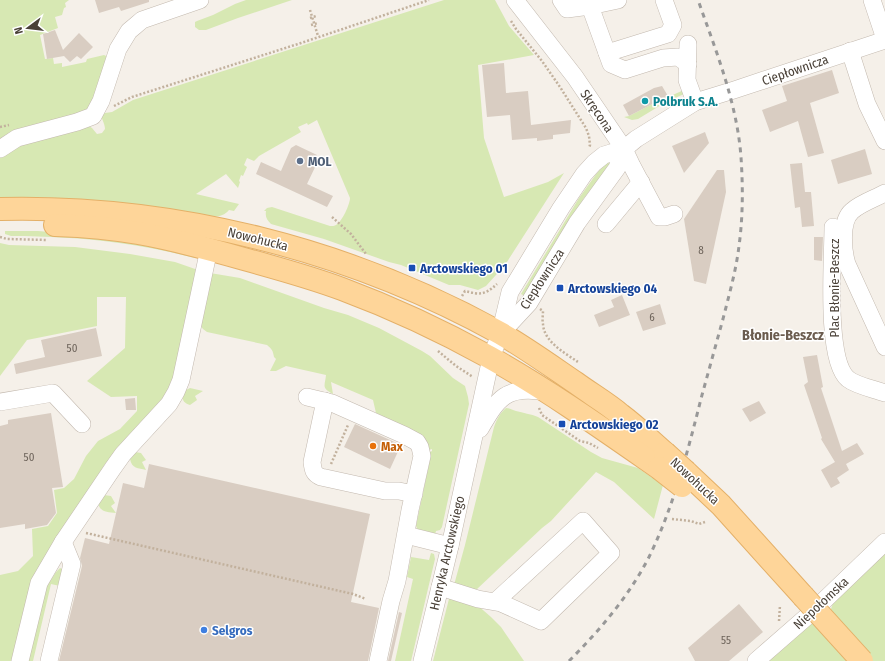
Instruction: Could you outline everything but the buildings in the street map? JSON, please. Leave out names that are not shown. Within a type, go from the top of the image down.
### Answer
[{"type":"main road","name":"Nowohucka","points":[[0,209],[68,210],[122,214],[196,224],[250,236],[313,253],[378,276],[449,307],[500,334],[550,365],[620,414],[662,460],[684,479],[707,510],[789,604],[843,661]]},
{"type":"main road","name":"Nowohucka","points":[[0,224],[47,224],[107,229],[161,237],[301,275],[341,288],[430,326],[491,358],[542,400],[589,419],[662,460]]},
{"type":"main road","name":"Nowohucka","points":[[789,604],[862,661]]},
{"type":"street","points":[[0,149],[17,138],[77,122],[92,116],[101,101],[118,49],[129,31],[142,20],[200,0]]},
{"type":"street","name":"Skręcona","points":[[515,0],[575,77],[624,149],[659,217],[664,218],[674,214]]},
{"type":"street","points":[[561,0],[567,10],[618,0]]},
{"type":"street","points":[[607,53],[668,34],[673,25],[664,0]]},
{"type":"street","points":[[872,0],[885,39]]},
{"type":"street","points":[[590,6],[611,64],[625,70],[663,58],[678,57],[688,64]]},
{"type":"street","name":"Ciepłownicza","points":[[500,334],[510,292],[561,208],[584,174],[604,155],[624,149],[636,139],[695,102],[885,39]]},
{"type":"street","points":[[688,44],[687,80],[695,102]]},
{"type":"street","points":[[850,51],[867,104],[885,141]]},
{"type":"street","name":"Ciepłownicza","points":[[500,334],[529,303],[577,223],[617,168],[624,149]]},
{"type":"street","points":[[606,224],[641,182]]},
{"type":"street","points":[[885,194],[859,206],[852,211],[848,215],[844,227],[844,250],[847,264],[885,348]]},
{"type":"street","name":"Plac Błonie-Beszcz","points":[[833,227],[831,282],[835,352],[840,369],[849,380],[885,393]]},
{"type":"street","points":[[20,661],[39,583],[74,525],[123,454],[169,404],[176,392],[181,380],[209,250]]},
{"type":"street","points":[[491,358],[500,334]]},
{"type":"street","name":"Henryka Arctowskiego","points":[[422,661],[450,546],[491,358]]},
{"type":"street","name":"Henryka Arctowskiego","points":[[471,445],[495,405],[512,392],[524,390],[542,400]]},
{"type":"street","points":[[0,402],[53,393],[82,424]]},
{"type":"street","points":[[307,397],[324,405],[332,403],[404,435],[417,442],[420,447],[422,456],[397,581],[391,601],[378,661]]},
{"type":"street","points":[[324,405],[312,462],[316,475],[384,491],[399,491],[414,494]]},
{"type":"street","points":[[440,587],[478,599],[501,602],[541,621],[611,553],[582,521],[496,601]]},
{"type":"street","points":[[406,536],[450,546]]},
{"type":"street","points":[[49,661],[72,564],[63,542]]},
{"type":"street","name":"Niepołomska","points":[[756,661],[811,613],[885,542]]},
{"type":"path","points":[[92,116],[132,97],[429,0]]},
{"type":"path","points":[[310,12],[318,36]]},
{"type":"path","points":[[508,16],[516,29],[542,60],[586,128],[590,145],[588,150]]},
{"type":"path","points":[[332,217],[351,234],[368,256]]},
{"type":"path","points":[[0,237],[7,239],[54,241]]},
{"type":"path","points":[[461,298],[464,291],[481,294],[488,292],[500,279]]},
{"type":"path","points":[[543,311],[542,325],[552,343],[580,363]]},
{"type":"path","points":[[437,350],[475,379]]},
{"type":"path","points":[[542,400],[542,416],[580,441],[589,443]]},
{"type":"path","points":[[327,478],[328,472],[348,424]]},
{"type":"path","points":[[672,519],[691,521],[699,524],[705,522]]},
{"type":"path","points":[[74,525],[86,533],[353,594],[366,599]]},
{"type":"green space","points":[[0,0],[69,0],[65,3],[66,7],[64,8],[62,15],[55,17],[58,28],[40,35],[45,59],[53,58],[54,64],[62,63],[62,67],[86,62],[87,59],[104,55],[108,57],[89,111],[0,142]]},
{"type":"green space","points":[[246,0],[292,0],[206,30],[199,30],[195,27],[195,22]]},
{"type":"green space","points":[[444,0],[495,0],[509,26],[534,55],[478,65],[484,138],[504,197],[548,182],[564,173],[505,265],[486,286],[478,290],[460,285],[449,285],[401,265],[324,239],[271,224],[267,220],[266,211],[264,211],[267,208],[272,207],[330,226],[335,226],[345,213],[350,198],[317,120],[308,125],[307,123],[298,127],[301,132],[259,156],[254,161],[247,158],[244,165],[247,167],[243,176],[241,175],[238,188],[226,174],[196,194],[239,204],[234,211],[229,210],[224,214],[214,217],[89,200],[62,198],[0,199],[0,155],[19,142],[86,124],[97,134],[102,133],[105,129],[105,125],[101,115],[112,112],[133,100]]},
{"type":"green space","points":[[684,90],[684,94],[666,102],[638,119],[632,120],[624,117],[629,116],[668,96]]},
{"type":"green space","points":[[609,159],[612,162],[584,198],[525,296],[521,294],[579,198]]},
{"type":"green space","points":[[5,231],[38,231],[87,235],[192,254],[195,258],[128,244],[38,236],[11,236],[5,234]]},
{"type":"green space","points":[[0,243],[9,245],[75,247],[130,254],[175,262],[198,270],[174,379],[164,399],[105,464],[37,575],[13,661],[0,661],[0,575],[18,571],[33,556],[32,529],[48,526],[57,513],[54,490],[64,488],[74,479],[86,456],[98,441],[120,429],[137,411],[137,396],[111,397],[87,381],[125,348],[126,297],[97,297],[97,326],[27,340],[0,376]]},
{"type":"green space","points":[[210,273],[240,278],[348,315],[379,328],[430,356],[453,378],[465,386],[469,404],[442,527],[440,530],[436,531],[435,535],[418,530],[416,526],[429,464],[430,452],[432,451],[432,449],[429,450],[420,434],[376,413],[373,400],[331,382],[333,394],[329,392],[325,388],[326,375],[286,366],[276,371],[270,371],[276,359],[272,350],[267,345],[207,332],[203,329],[200,325]]},
{"type":"green space","points":[[190,388],[203,391],[195,396],[197,400],[190,405],[184,402],[182,396],[184,391]]},
{"type":"green space","points":[[506,408],[538,417],[602,458],[638,468],[663,485],[654,519],[614,482],[596,472],[551,521],[476,590],[454,585],[494,427],[499,416]]},
{"type":"green space","points":[[135,452],[141,453],[146,460],[142,462],[146,470],[136,468],[132,465],[130,459]]},
{"type":"green space","points":[[104,495],[111,496],[115,503],[111,506],[116,513],[104,511],[100,508],[98,502]]},
{"type":"green space","points":[[885,550],[885,661],[763,661],[831,609],[834,600]]},
{"type":"green space","points":[[431,553],[434,554],[435,559],[411,661],[395,661],[413,579],[407,577],[411,557],[429,560]]},
{"type":"green space","points":[[60,568],[62,571],[60,586],[51,584],[33,661],[27,661],[47,586]]},
{"type":"green space","points":[[450,595],[476,604],[491,617],[501,627],[524,661],[433,661]]},
{"type":"railway","points":[[569,661],[603,625],[623,599],[641,571],[658,538],[686,457],[736,265],[742,202],[742,168],[739,137],[725,77],[698,0]]},
{"type":"place","name":"Polbruk S.A.","points":[[645,101]]},
{"type":"place","name":"MOL","points":[[300,161]]},
{"type":"place","name":"Arctowskiego 01","points":[[412,268]]},
{"type":"place","name":"Arctowskiego 04","points":[[560,288]]},
{"type":"place","name":"Arctowskiego 02","points":[[562,424]]},
{"type":"place","name":"Max","points":[[373,446]]},
{"type":"place","name":"Selgros","points":[[204,630]]},
{"type":"district","name":"Błonie-Beszcz","points":[[783,335]]}]
